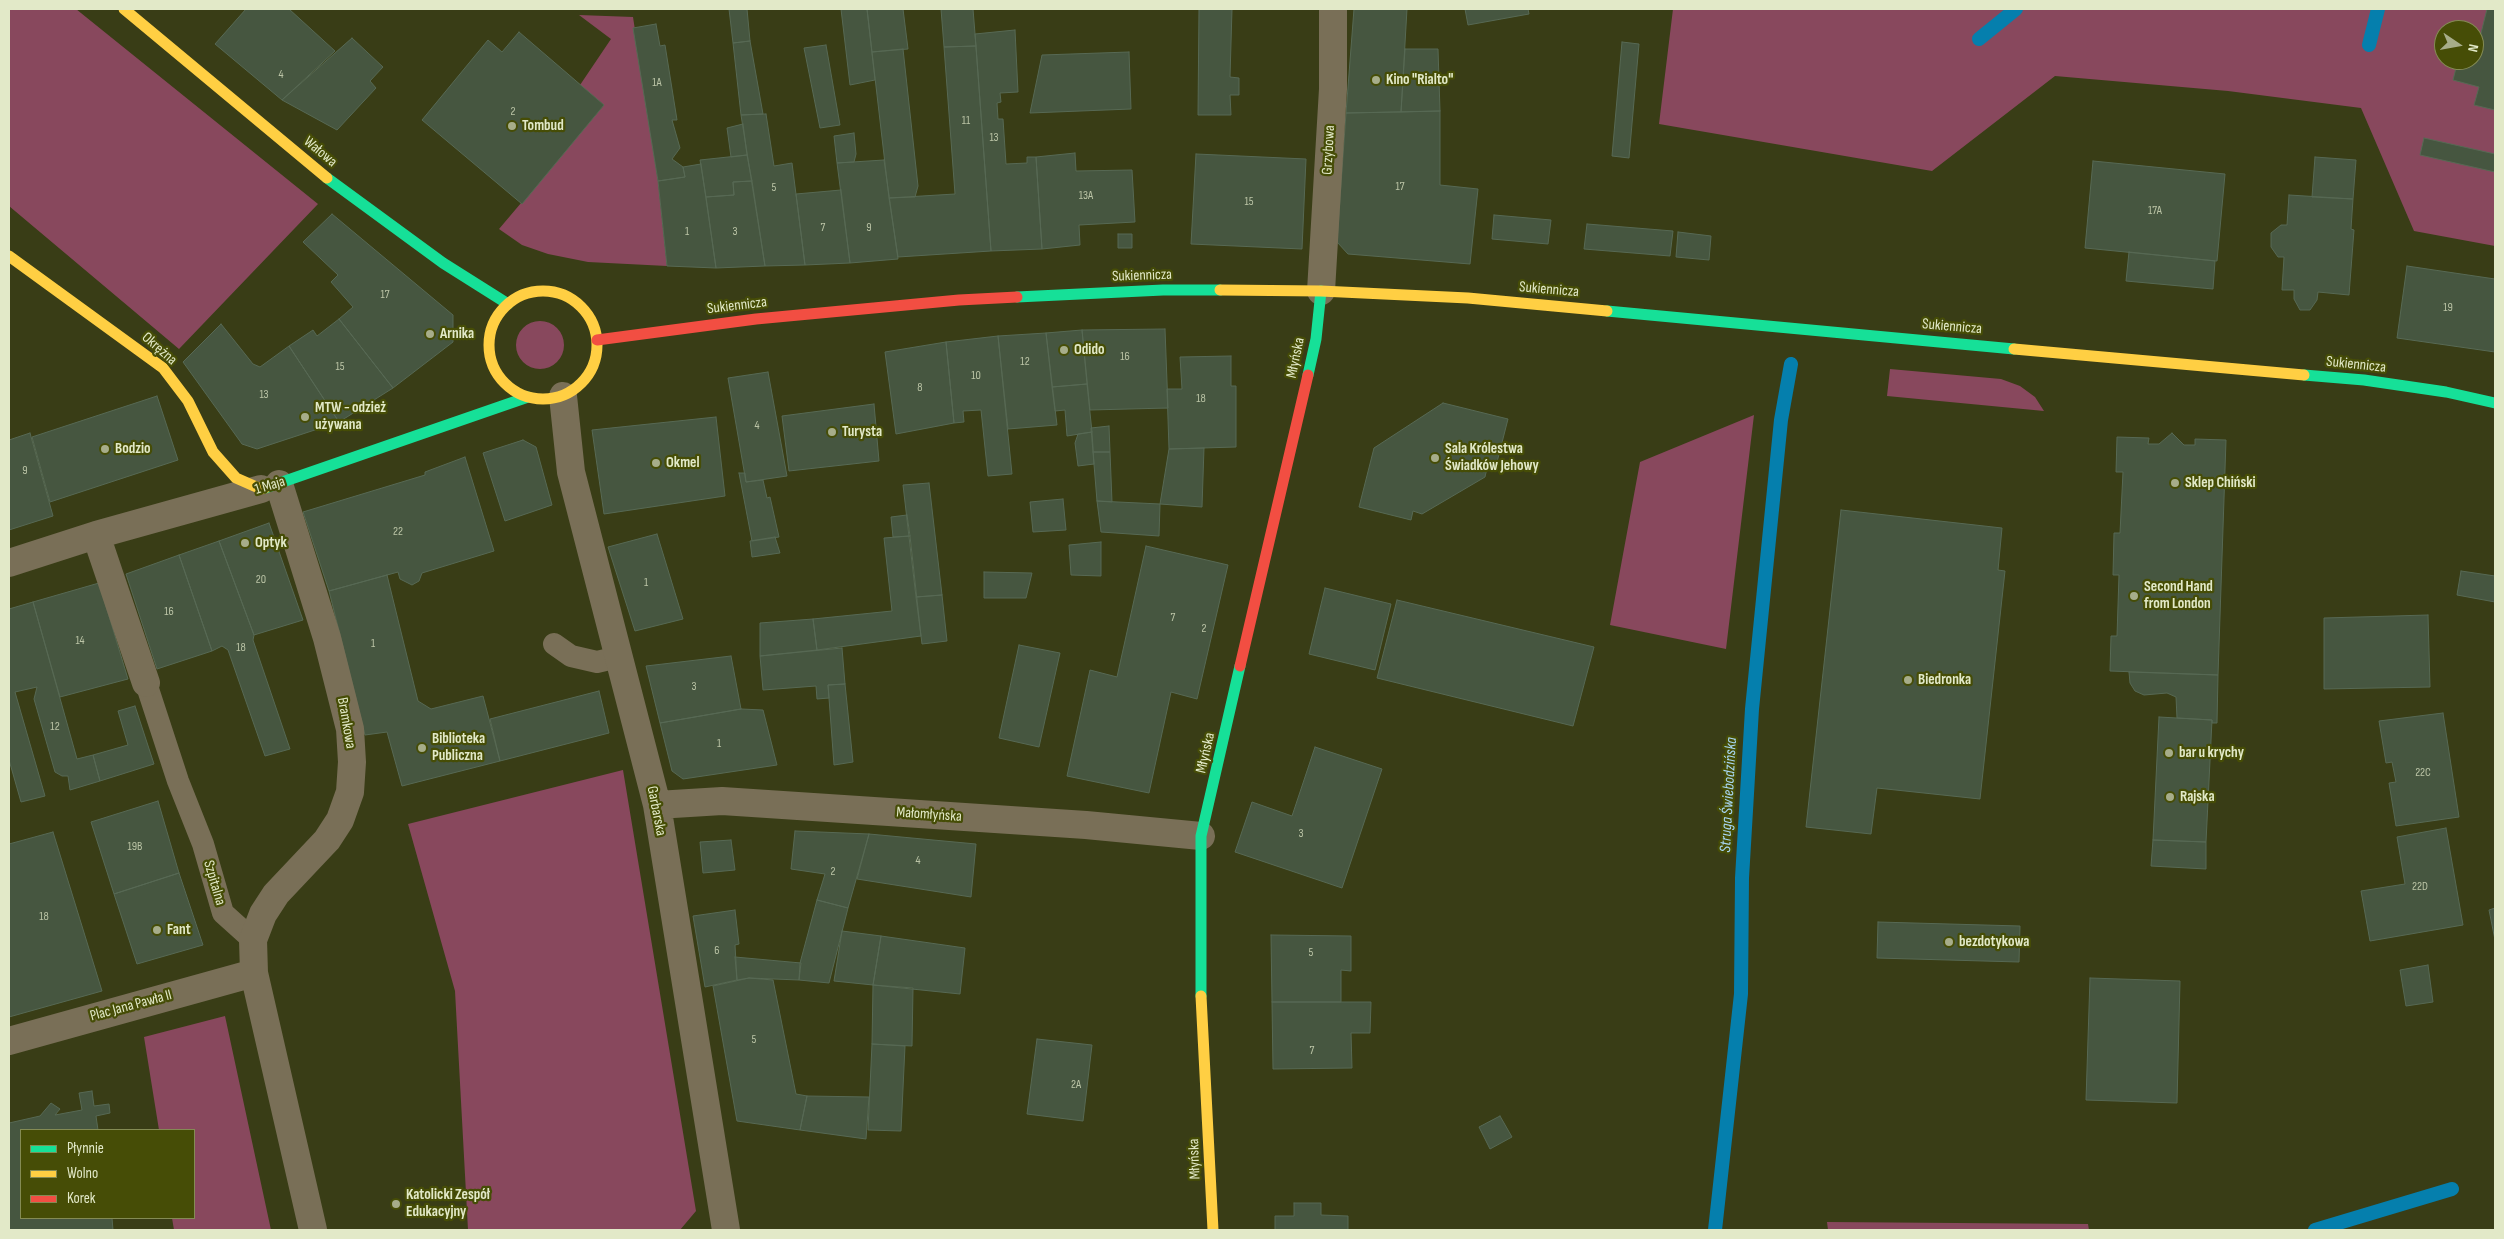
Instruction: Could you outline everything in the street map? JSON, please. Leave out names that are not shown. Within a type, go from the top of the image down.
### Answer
[{"type":"street","name":"Wałowa","points":[[124,9],[332,182],[442,263],[508,304]]},
{"type":"street","name":"Grzybowa","points":[[1322,291],[1333,89],[1333,9]]},
{"type":"street","name":"Okrężna","points":[[9,256],[163,368],[188,401],[213,452],[236,478],[270,487]]},
{"type":"street","name":"Sukiennicza","points":[[597,340],[756,318],[959,300],[1163,290],[1322,291],[1540,304],[1739,324],[2364,380],[2446,392],[2495,403]]},
{"type":"street","points":[[543,291],[561,294],[577,303],[592,322],[597,340],[595,361],[587,378],[563,396],[544,400],[516,393],[501,380],[493,364],[489,346],[492,330],[500,313],[508,304],[524,295],[543,291]]},
{"type":"street","name":"Młyńska","points":[[1213,1230],[1200,966],[1201,836],[1316,339],[1322,291]]},
{"type":"street","name":"Garbarska","points":[[563,396],[571,472],[657,805],[726,1230]]},
{"type":"street","name":"1 Maja","points":[[9,562],[88,537],[270,487],[528,397]]},
{"type":"street","name":"Bramkowa","points":[[253,940],[263,914],[276,894],[327,840],[340,820],[350,792],[352,762],[350,729],[328,638],[270,487]]},
{"type":"street","name":"Szpitalna","points":[[88,537],[146,682]]},
{"type":"street","name":"Małomłyńska","points":[[657,805],[722,801],[1086,825],[1201,836]]},
{"type":"street","points":[[253,940],[254,973],[313,1230]]},
{"type":"street","name":"Plac Jana Pawła II","points":[[9,1041],[254,973]]},
{"type":"lane","points":[[554,644],[571,656],[597,662],[618,657]]},
{"type":"lane","name":"Szpitalna","points":[[146,682],[178,781],[203,844],[223,914],[253,940]]},
{"type":"shaded area","points":[[9,9],[76,9],[318,204],[179,349],[9,206]]},
{"type":"shaded area","points":[[1673,9],[2495,9],[2495,246],[2414,231],[2361,108],[2228,91],[2055,76],[1932,171],[1659,124]]},
{"type":"shaded area","points":[[579,15],[633,17],[658,181],[667,266],[588,262],[548,254],[522,245],[499,229],[604,105],[580,85],[611,39]]},
{"type":"shaded area","points":[[540,321],[549,323],[557,328],[562,336],[564,345],[562,354],[557,362],[549,367],[540,369],[531,367],[523,362],[518,354],[516,345],[518,336],[523,328],[531,323]]},
{"type":"shaded area","points":[[1890,369],[2001,379],[2020,386],[2035,397],[2044,411],[1887,396]]},
{"type":"shaded area","points":[[1754,415],[1726,649],[1610,625],[1640,462]]},
{"type":"shaded area","points":[[623,770],[696,1211],[680,1230],[468,1230],[455,991],[408,824]]},
{"type":"shaded area","points":[[225,1016],[271,1230],[174,1230],[172,1219],[195,1219],[195,1129],[159,1129],[144,1037]]},
{"type":"shaded area","points":[[1827,1222],[2088,1224],[2089,1230],[1828,1230]]},
{"type":"building","points":[[246,9],[289,9],[335,51],[282,100],[215,44]]},
{"type":"building","points":[[729,9],[747,9],[750,41],[733,43]]},
{"type":"building","points":[[841,9],[867,9],[875,80],[850,85]]},
{"type":"building","points":[[867,9],[903,9],[908,49],[872,52]]},
{"type":"building","points":[[941,9],[973,9],[976,46],[944,47]]},
{"type":"building","points":[[1199,9],[1232,9],[1230,77],[1239,78],[1239,95],[1230,95],[1231,115],[1198,115]]},
{"type":"building","name":"Kino \"Rialto\"","points":[[1354,9],[1407,9],[1401,112],[1346,113]]},
{"type":"building","points":[[1465,9],[1528,9],[1529,14],[1468,25]]},
{"type":"building","points":[[2487,9],[2495,9],[2495,110],[2474,105],[2479,87],[2453,80],[2456,70],[2484,70],[2484,21]]},
{"type":"building","points":[[656,24],[660,46],[665,45],[677,120],[672,120],[680,148],[672,159],[683,167],[685,177],[658,181],[633,28]]},
{"type":"building","points":[[1015,30],[1018,92],[1000,93],[1001,102],[997,103],[998,119],[1003,119],[1006,164],[1027,163],[1027,157],[1036,157],[1042,249],[991,251],[975,34]]},
{"type":"building","points":[[519,32],[604,105],[522,204],[422,120],[488,40],[502,52]]},
{"type":"building","points":[[352,38],[383,67],[370,81],[376,88],[337,130],[282,100]]},
{"type":"building","points":[[750,41],[763,114],[741,115],[733,43]]},
{"type":"building","points":[[1622,42],[1639,44],[1629,158],[1612,156]]},
{"type":"building","points":[[826,45],[840,125],[820,128],[804,48]]},
{"type":"building","points":[[976,46],[991,251],[898,257],[889,198],[955,194],[944,47]]},
{"type":"building","points":[[903,49],[918,186],[915,197],[889,198],[872,52]]},
{"type":"building","points":[[1405,49],[1438,49],[1440,111],[1401,112]]},
{"type":"building","points":[[1129,52],[1131,109],[1030,113],[1042,55]]},
{"type":"building","points":[[1440,111],[1440,185],[1478,189],[1470,264],[1348,254],[1337,242],[1346,113]]},
{"type":"building","points":[[766,114],[774,166],[792,163],[805,265],[765,266],[741,115]]},
{"type":"building","points":[[743,124],[747,155],[731,157],[727,128]]},
{"type":"building","points":[[854,133],[856,154],[854,162],[837,163],[834,136]]},
{"type":"building","points":[[2424,138],[2495,154],[2495,172],[2420,155]]},
{"type":"building","points":[[1075,153],[1076,171],[1132,170],[1135,222],[1079,225],[1080,245],[1042,249],[1036,157]]},
{"type":"building","points":[[1196,154],[1306,159],[1302,249],[1191,244]]},
{"type":"building","points":[[747,155],[752,181],[733,182],[734,195],[706,197],[700,160]]},
{"type":"building","points":[[2315,157],[2356,160],[2353,199],[2312,197]]},
{"type":"building","points":[[884,160],[898,259],[850,263],[837,163]]},
{"type":"building","points":[[2093,161],[2225,174],[2217,261],[2085,248]]},
{"type":"building","points":[[701,164],[716,268],[667,266],[658,181],[685,177],[683,167]]},
{"type":"building","points":[[752,181],[765,266],[716,268],[706,197],[734,195],[733,182]]},
{"type":"building","points":[[841,190],[850,263],[805,265],[796,194]]},
{"type":"building","points":[[2289,195],[2353,199],[2351,229],[2354,230],[2349,295],[2318,292],[2317,300],[2310,310],[2300,310],[2294,299],[2294,290],[2282,290],[2284,257],[2278,257],[2271,247],[2271,233],[2281,225],[2287,225]]},
{"type":"building","points":[[332,214],[453,315],[453,342],[393,388],[339,319],[353,307],[331,282],[338,275],[303,242]]},
{"type":"building","points":[[1494,215],[1551,220],[1548,244],[1492,239]]},
{"type":"building","points":[[1587,224],[1673,231],[1670,256],[1584,249]]},
{"type":"building","points":[[1678,232],[1711,236],[1709,260],[1676,257]]},
{"type":"building","points":[[1118,234],[1132,234],[1132,248],[1118,248]]},
{"type":"building","points":[[2129,252],[2215,261],[2213,289],[2126,281]]},
{"type":"building","points":[[2407,266],[2495,279],[2495,352],[2397,338]]},
{"type":"building","points":[[339,319],[393,388],[339,422],[289,346],[313,330],[317,336]]},
{"type":"building","points":[[221,324],[253,364],[260,367],[289,346],[339,422],[257,449],[242,444],[183,362]]},
{"type":"building","points":[[1165,329],[1168,408],[1090,410],[1082,330]]},
{"type":"building","points":[[1082,330],[1087,384],[1052,387],[1046,333]]},
{"type":"building","points":[[1046,333],[1057,425],[1008,429],[998,336]]},
{"type":"building","points":[[998,336],[1012,474],[988,476],[981,410],[963,411],[964,422],[954,423],[946,342]]},
{"type":"building","points":[[946,342],[954,423],[896,434],[885,352]]},
{"type":"building","points":[[1231,356],[1231,386],[1236,386],[1236,447],[1169,449],[1167,389],[1182,389],[1180,357]]},
{"type":"building","points":[[768,372],[787,476],[746,482],[728,378]]},
{"type":"building","points":[[1087,384],[1092,432],[1067,436],[1065,410],[1055,411],[1052,387]]},
{"type":"building","points":[[157,396],[178,460],[50,502],[32,437]]},
{"type":"building","name":"Sala Królestwa Świadków Jehowy","points":[[1443,403],[1508,419],[1495,470],[1487,468],[1485,477],[1422,514],[1413,511],[1411,520],[1359,507],[1374,448]]},
{"type":"building","points":[[874,404],[879,461],[789,471],[782,416]]},
{"type":"building","points":[[716,417],[725,496],[604,514],[592,430]]},
{"type":"building","points":[[1109,426],[1110,452],[1093,452],[1091,428]]},
{"type":"building","points":[[1092,432],[1094,464],[1078,466],[1075,443],[1078,434]]},
{"type":"building","points":[[30,433],[53,516],[9,530],[9,440]]},
{"type":"building","points":[[2172,433],[2184,445],[2195,445],[2195,439],[2226,440],[2218,675],[2110,671],[2111,636],[2117,636],[2119,575],[2113,575],[2114,533],[2120,533],[2123,472],[2116,472],[2117,437],[2149,438],[2148,444],[2159,444]]},
{"type":"building","points":[[523,440],[536,447],[552,505],[505,521],[483,453]]},
{"type":"building","points":[[1204,448],[1202,507],[1160,504],[1169,449]]},
{"type":"building","points":[[1093,452],[1110,452],[1112,502],[1097,501]]},
{"type":"building","points":[[465,457],[494,551],[422,573],[419,581],[412,585],[400,579],[398,572],[329,591],[303,512],[425,475],[425,472]]},
{"type":"building","points":[[739,473],[745,473],[746,482],[763,480],[767,498],[770,497],[779,537],[752,541]]},
{"type":"building","points":[[929,483],[942,595],[916,597],[903,485]]},
{"type":"building","points":[[1063,499],[1066,530],[1033,532],[1030,502]]},
{"type":"building","points":[[1097,501],[1160,504],[1159,536],[1101,532]]},
{"type":"building","name":"Biedronka","points":[[1841,510],[2002,528],[1998,570],[2005,571],[1980,799],[1877,788],[1871,834],[1806,827]]},
{"type":"building","points":[[907,515],[910,536],[893,537],[891,517]]},
{"type":"building","points":[[269,523],[303,620],[254,635],[219,541]]},
{"type":"building","points":[[657,534],[683,619],[635,631],[608,547]]},
{"type":"building","points":[[910,536],[921,636],[817,650],[813,619],[892,611],[884,538]]},
{"type":"building","points":[[775,537],[780,553],[752,557],[750,541]]},
{"type":"building","points":[[219,541],[254,635],[253,640],[290,749],[265,756],[228,650],[222,646],[212,651],[179,555]]},
{"type":"building","points":[[1101,542],[1101,576],[1071,575],[1069,545]]},
{"type":"building","points":[[1146,546],[1228,565],[1197,699],[1171,692],[1149,793],[1067,776],[1090,670],[1117,677]]},
{"type":"building","points":[[179,555],[212,651],[157,669],[126,574]]},
{"type":"building","points":[[2461,571],[2495,576],[2495,602],[2457,595]]},
{"type":"building","points":[[984,572],[1032,573],[1026,598],[984,598]]},
{"type":"building","points":[[387,575],[418,701],[431,709],[483,696],[500,761],[402,786],[387,732],[365,735],[329,591]]},
{"type":"building","points":[[99,583],[128,679],[60,697],[33,602]]},
{"type":"building","points":[[1325,588],[1391,604],[1375,670],[1309,654]]},
{"type":"building","points":[[942,595],[947,641],[922,644],[916,597]]},
{"type":"building","points":[[1397,600],[1594,647],[1573,726],[1377,678]]},
{"type":"building","points":[[33,602],[77,759],[93,755],[100,781],[70,790],[68,776],[62,776],[55,772],[34,699],[37,687],[15,692],[45,796],[21,802],[9,760],[9,609]]},
{"type":"building","points":[[2428,615],[2430,687],[2324,689],[2324,618]]},
{"type":"building","points":[[813,619],[817,650],[760,656],[760,623]]},
{"type":"building","points":[[1019,645],[1060,653],[1039,747],[999,738]]},
{"type":"building","points":[[842,648],[845,684],[828,685],[829,698],[817,699],[816,686],[763,690],[760,656]]},
{"type":"building","points":[[731,656],[741,709],[660,723],[646,666]]},
{"type":"building","points":[[2129,672],[2218,675],[2217,723],[2212,723],[2212,720],[2177,718],[2176,697],[2167,693],[2144,695],[2135,691],[2130,683]]},
{"type":"building","points":[[845,684],[853,762],[834,765],[828,685]]},
{"type":"building","points":[[599,691],[609,733],[500,761],[490,719]]},
{"type":"building","points":[[135,706],[154,764],[100,781],[93,755],[128,745],[118,711]]},
{"type":"building","points":[[741,709],[763,710],[777,765],[683,779],[672,771],[660,723]]},
{"type":"building","points":[[2443,713],[2459,817],[2396,826],[2389,783],[2396,782],[2392,762],[2386,763],[2379,721]]},
{"type":"building","points":[[2159,717],[2212,720],[2206,842],[2153,840]]},
{"type":"building","points":[[1315,747],[1382,769],[1342,888],[1235,852],[1252,802],[1292,816]]},
{"type":"building","points":[[158,801],[179,873],[114,894],[91,822]]},
{"type":"building","points":[[2446,828],[2463,925],[2370,941],[2361,891],[2405,884],[2397,837]]},
{"type":"building","points":[[795,831],[869,834],[848,908],[817,900],[825,874],[791,869]]},
{"type":"building","points":[[53,832],[102,991],[9,1017],[9,844]]},
{"type":"building","points":[[869,834],[976,844],[971,897],[857,879]]},
{"type":"building","points":[[731,840],[735,870],[703,873],[700,842]]},
{"type":"building","points":[[2153,840],[2206,842],[2206,869],[2151,866]]},
{"type":"building","points":[[179,873],[203,945],[137,964],[114,894]]},
{"type":"building","points":[[817,900],[848,908],[829,983],[799,980],[800,963]]},
{"type":"building","points":[[2495,908],[2495,940],[2489,910]]},
{"type":"building","points":[[735,910],[739,944],[735,945],[737,980],[705,987],[693,916]]},
{"type":"building","name":"bezdotykowa","points":[[1878,922],[2020,926],[2019,962],[1877,958]]},
{"type":"building","points":[[842,931],[881,936],[873,985],[834,981]]},
{"type":"building","points":[[1271,935],[1351,936],[1351,971],[1341,970],[1341,1002],[1272,1002]]},
{"type":"building","points":[[881,936],[965,948],[960,994],[873,985]]},
{"type":"building","points":[[735,957],[801,963],[799,980],[749,978],[737,980]]},
{"type":"building","points":[[2428,965],[2433,1002],[2406,1006],[2400,970]]},
{"type":"building","points":[[749,978],[773,980],[796,1094],[807,1096],[800,1130],[737,1121],[713,986]]},
{"type":"building","points":[[2090,978],[2180,981],[2177,1103],[2086,1100]]},
{"type":"building","points":[[873,985],[913,988],[912,1046],[872,1044]]},
{"type":"building","points":[[1272,1002],[1371,1002],[1370,1033],[1351,1033],[1352,1068],[1273,1069]]},
{"type":"building","points":[[1037,1039],[1092,1045],[1083,1121],[1027,1114]]},
{"type":"building","points":[[872,1044],[905,1046],[901,1131],[868,1130]]},
{"type":"building","points":[[92,1091],[94,1106],[109,1104],[110,1113],[96,1116],[98,1129],[20,1129],[20,1219],[112,1219],[113,1230],[9,1230],[9,1123],[40,1116],[51,1103],[60,1109],[55,1115],[82,1110],[79,1093]]},
{"type":"building","points":[[807,1096],[869,1097],[866,1139],[800,1130]]},
{"type":"building","points":[[1500,1116],[1512,1137],[1490,1149],[1479,1127]]},
{"type":"building","points":[[1294,1203],[1321,1203],[1321,1215],[1348,1216],[1348,1230],[1275,1230],[1275,1216],[1294,1216]]},
{"type":"waterway","name":"Struga Świebodzińska","points":[[1979,39],[2016,9]]},
{"type":"waterway","points":[[2369,45],[2378,9]]},
{"type":"waterway","name":"Struga Świebodzińska","points":[[1715,1230],[1741,994],[1742,878],[1752,709],[1781,420],[1791,364]]},
{"type":"waterway","points":[[2315,1230],[2452,1189]]},
{"type":"traffic: fast","points":[[327,178],[443,263],[508,304]]},
{"type":"traffic: fast","points":[[1017,297],[1163,290],[1220,290]]},
{"type":"traffic: fast","points":[[1308,375],[1316,339],[1321,291]]},
{"type":"traffic: fast","points":[[1607,311],[2014,349]]},
{"type":"traffic: fast","points":[[2304,375],[2364,380],[2446,392],[2495,403]]},
{"type":"traffic: fast","points":[[265,488],[528,397]]},
{"type":"traffic: fast","points":[[1201,996],[1201,836],[1240,666]]},
{"type":"traffic: slow","points":[[124,9],[327,178]]},
{"type":"traffic: slow","points":[[9,256],[163,368],[188,401],[213,452],[236,478],[261,489],[265,488]]},
{"type":"traffic: slow","points":[[1220,290],[1321,291],[1468,298],[1607,311]]},
{"type":"traffic: slow","points":[[543,291],[564,295],[581,307],[593,324],[597,345],[593,366],[581,383],[564,395],[543,399],[522,395],[505,383],[493,366],[489,345],[493,324],[505,307],[522,295],[543,291]]},
{"type":"traffic: slow","points":[[2014,349],[2304,375]]},
{"type":"traffic: slow","points":[[1201,996],[1213,1230]]},
{"type":"traffic: jam","points":[[597,340],[756,319],[959,300],[1017,297]]},
{"type":"traffic: jam","points":[[1240,666],[1308,375]]},
{"type":"place","name":"Kino \"Rialto\"","points":[[1376,80]]},
{"type":"place","name":"Tombud","points":[[512,126]]},
{"type":"place","name":"Arnika","points":[[430,334]]},
{"type":"place","name":"Odido","points":[[1064,350]]},
{"type":"place","name":"MTW - odzież używana","points":[[305,417]]},
{"type":"place","name":"Turysta","points":[[832,432]]},
{"type":"place","name":"Bodzio","points":[[105,449]]},
{"type":"place","name":"Sala Królestwa Świadków Jehowy","points":[[1435,458]]},
{"type":"place","name":"Okmel","points":[[656,463]]},
{"type":"place","name":"Sklep Chiński","points":[[2175,483]]},
{"type":"place","name":"Optyk","points":[[245,543]]},
{"type":"place","name":"Second Hand from London","points":[[2134,596]]},
{"type":"place","name":"Biedronka","points":[[1908,680]]},
{"type":"place","name":"Biblioteka Publiczna","points":[[422,748]]},
{"type":"place","name":"bar u krychy","points":[[2169,753]]},
{"type":"place","name":"Rajska","points":[[2170,797]]},
{"type":"place","name":"Fant","points":[[157,930]]},
{"type":"place","name":"bezdotykowa","points":[[1949,942]]},
{"type":"place","name":"Katolicki Zespół Edukacyjny","points":[[396,1204]]}]
